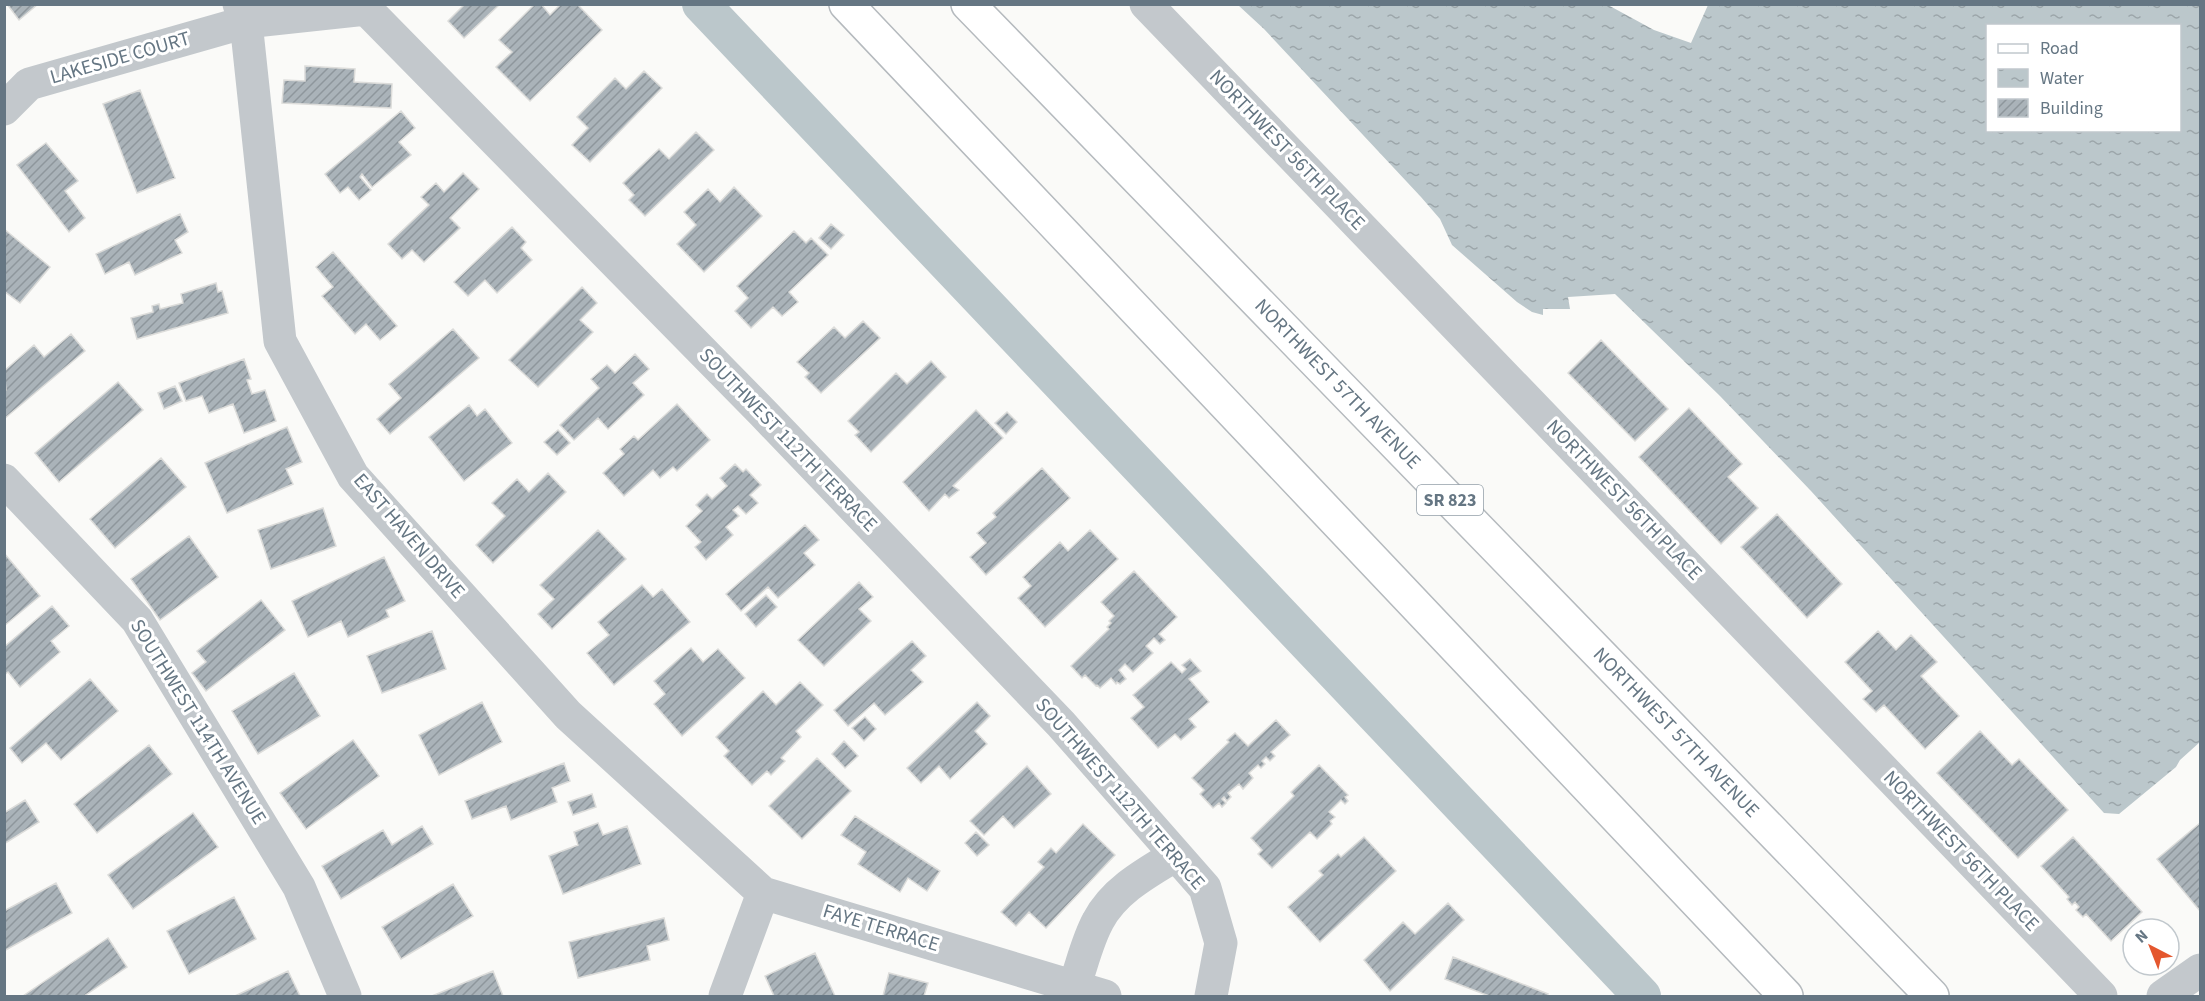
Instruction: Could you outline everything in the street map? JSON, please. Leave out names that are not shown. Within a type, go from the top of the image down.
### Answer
[{"type":"main road","points":[[846,4],[1786,996]]},
{"type":"main road","name":"NORTHWEST 57TH AVENUE","points":[[968,4],[1932,996]]},
{"type":"street","name":"NORTHWEST 56TH PLACE","points":[[1146,4],[2101,996]]},
{"type":"street","name":"SOUTHWEST 112TH TERRACE","points":[[242,13],[366,9],[763,413],[1053,715],[1205,888],[1221,944],[1211,996]]},
{"type":"street","name":"LAKESIDE COURT","points":[[4,109],[29,84],[242,13]]},
{"type":"street","name":"EAST HAVEN DRIVE","points":[[242,13],[280,341],[354,476],[568,715],[763,893]]},
{"type":"street","name":"SOUTHWEST 114TH AVENUE","points":[[4,480],[137,620],[299,887],[345,996]]},
{"type":"street","points":[[1074,987],[1098,920],[1116,896],[1138,878],[1176,855]]},
{"type":"street","points":[[725,996],[763,893]]},
{"type":"street","name":"FAYE TERRACE","points":[[763,893],[1105,996]]},
{"type":"street","points":[[2163,996],[2200,970]]},
{"type":"water","points":[[1238,5],[1608,5],[1654,30],[1691,43],[1708,5],[2200,5],[2200,742],[2180,760],[2176,767],[2119,814],[2104,813],[1811,491],[1720,396],[1615,294],[1568,297],[1570,309],[1543,309],[1543,315],[1532,312],[1517,302],[1452,245],[1440,219],[1264,29]]},
{"type":"building","points":[[7,4],[38,4],[19,20]]},
{"type":"building","points":[[465,4],[500,4],[464,38],[448,21]]},
{"type":"building","points":[[535,4],[541,4],[550,15],[561,4],[577,4],[602,30],[530,101],[496,67],[512,52],[499,40]]},
{"type":"building","points":[[305,66],[355,69],[354,82],[392,84],[391,108],[282,103],[284,80],[305,81]]},
{"type":"building","points":[[644,71],[662,88],[590,162],[572,145],[588,128],[577,117],[615,78],[626,89]]},
{"type":"building","points":[[140,90],[175,178],[137,193],[103,104]]},
{"type":"building","points":[[401,111],[415,128],[399,142],[411,155],[372,187],[362,174],[360,177],[371,190],[359,200],[348,187],[340,193],[325,174]]},
{"type":"building","points":[[696,132],[714,150],[645,216],[629,200],[634,195],[623,183],[659,149],[669,159]]},
{"type":"building","points":[[46,143],[78,181],[65,191],[85,218],[69,232],[17,165]]},
{"type":"building","points":[[463,173],[479,189],[450,218],[460,228],[424,262],[412,250],[402,259],[388,244],[429,205],[421,197],[436,183],[444,192]]},
{"type":"building","points":[[734,187],[762,216],[704,272],[677,244],[696,225],[684,212],[708,189],[720,202]]},
{"type":"building","points":[[180,214],[188,232],[175,240],[182,253],[135,275],[129,262],[105,274],[96,254]]},
{"type":"building","points":[[831,224],[844,235],[831,249],[819,238]]},
{"type":"building","points":[[512,227],[526,242],[521,248],[532,260],[497,293],[485,280],[468,296],[454,282]]},
{"type":"building","points":[[4,229],[50,267],[20,303],[4,291]]},
{"type":"building","points":[[794,231],[806,243],[811,238],[828,255],[789,292],[798,302],[782,316],[773,307],[751,328],[735,311],[748,298],[737,286]]},
{"type":"building","points":[[333,252],[397,326],[380,340],[366,324],[355,334],[322,296],[333,287],[316,267]]},
{"type":"building","points":[[216,283],[218,292],[222,291],[228,313],[137,339],[131,318],[153,312],[152,306],[159,304],[160,309],[183,303],[181,294]]},
{"type":"building","points":[[582,287],[597,303],[580,320],[593,332],[538,387],[509,360]]},
{"type":"building","points":[[863,321],[880,338],[821,393],[805,377],[809,373],[797,362],[834,327],[845,338]]},
{"type":"building","points":[[453,329],[479,358],[390,434],[377,419],[401,398],[389,384]]},
{"type":"building","points":[[71,334],[85,351],[4,419],[4,391],[6,390],[4,371],[34,345],[44,357]]},
{"type":"building","points":[[1601,340],[1668,409],[1635,441],[1568,373]]},
{"type":"building","points":[[635,354],[649,369],[633,383],[644,395],[608,429],[598,418],[574,440],[560,425],[599,388],[591,379],[607,365],[615,373]]},
{"type":"building","points":[[244,359],[251,379],[247,380],[252,394],[265,390],[276,421],[244,433],[233,404],[209,413],[202,396],[186,401],[179,383]]},
{"type":"building","points":[[931,361],[946,377],[871,452],[855,435],[859,432],[848,421],[896,373],[907,384]]},
{"type":"building","points":[[118,382],[143,410],[59,482],[35,453]]},
{"type":"building","points":[[175,386],[182,401],[164,409],[158,393]]},
{"type":"building","points":[[677,404],[710,440],[677,471],[673,467],[660,478],[653,470],[624,496],[603,473],[624,454],[620,449],[634,436],[638,440]]},
{"type":"building","points":[[469,405],[477,416],[485,409],[512,443],[464,481],[429,437]]},
{"type":"building","points":[[1689,408],[1742,464],[1728,477],[1758,508],[1721,544],[1639,457]]},
{"type":"building","points":[[976,410],[1003,438],[953,486],[959,490],[949,498],[945,494],[929,511],[903,482]]},
{"type":"building","points":[[1007,412],[1017,422],[1006,434],[995,423]]},
{"type":"building","points":[[287,427],[302,462],[286,469],[293,484],[227,513],[205,463]]},
{"type":"building","points":[[558,430],[570,443],[557,455],[544,442]]},
{"type":"building","points":[[161,458],[186,487],[115,548],[90,519]]},
{"type":"building","points":[[735,464],[743,472],[746,469],[761,485],[750,495],[758,503],[746,514],[738,506],[733,510],[739,516],[726,527],[733,535],[706,560],[695,547],[701,542],[686,526],[702,511],[696,505],[707,494],[712,499],[727,486],[720,478]]},
{"type":"building","points":[[1042,468],[1070,498],[986,575],[970,557],[986,543],[977,533],[996,517],[993,513]]},
{"type":"building","points":[[548,473],[566,492],[493,563],[476,545],[505,516],[492,503],[517,479],[529,492]]},
{"type":"building","points":[[323,508],[336,546],[271,569],[258,530]]},
{"type":"building","points":[[1777,514],[1842,584],[1807,618],[1741,547]]},
{"type":"building","points":[[805,525],[819,540],[804,553],[815,565],[778,598],[768,587],[741,611],[726,594]]},
{"type":"building","points":[[598,530],[626,559],[552,629],[538,614],[554,599],[540,585]]},
{"type":"building","points":[[1090,530],[1118,559],[1045,627],[1018,598],[1031,586],[1023,577],[1060,542],[1068,551]]},
{"type":"building","points":[[189,536],[218,577],[160,620],[131,579]]},
{"type":"building","points":[[4,553],[40,596],[4,626]]},
{"type":"building","points":[[384,557],[405,601],[386,610],[389,617],[348,637],[341,621],[308,637],[292,601]]},
{"type":"building","points":[[1134,571],[1177,617],[1159,634],[1165,640],[1160,644],[1154,638],[1146,646],[1153,653],[1133,672],[1125,664],[1119,670],[1126,679],[1116,684],[1111,678],[1100,688],[1085,675],[1082,678],[1071,666],[1109,629],[1107,627],[1111,623],[1109,621],[1114,616],[1101,602]]},
{"type":"building","points":[[859,582],[873,597],[859,609],[871,621],[824,666],[798,640]]},
{"type":"building","points":[[642,585],[653,597],[662,589],[690,622],[614,685],[587,653],[609,635],[598,622]]},
{"type":"building","points":[[766,595],[777,607],[756,627],[745,614]]},
{"type":"building","points":[[261,600],[285,630],[206,691],[192,673],[206,662],[197,651]]},
{"type":"building","points":[[52,606],[69,626],[51,641],[60,652],[20,687],[8,672],[4,675],[4,647]]},
{"type":"building","points":[[432,631],[446,669],[382,693],[367,656]]},
{"type":"building","points":[[1878,631],[1896,650],[1911,635],[1937,662],[1921,676],[1959,716],[1925,749],[1884,705],[1876,712],[1863,699],[1872,691],[1845,662]]},
{"type":"building","points":[[912,641],[926,656],[911,670],[923,682],[885,715],[874,703],[848,726],[834,710]]},
{"type":"building","points":[[691,648],[703,662],[718,649],[745,678],[682,736],[654,704],[665,694],[654,681]]},
{"type":"building","points":[[1190,659],[1201,671],[1189,679],[1209,702],[1189,719],[1196,727],[1181,740],[1175,734],[1158,748],[1131,718],[1144,707],[1133,695],[1171,662],[1182,673],[1186,669],[1182,665]]},
{"type":"building","points":[[294,673],[320,716],[258,754],[232,711]]},
{"type":"building","points":[[90,679],[118,711],[61,760],[46,743],[22,763],[10,748]]},
{"type":"building","points":[[800,682],[823,705],[796,731],[801,737],[781,758],[785,761],[771,775],[767,771],[752,785],[724,756],[729,751],[716,737],[763,691],[776,705]]},
{"type":"building","points":[[482,702],[502,742],[439,775],[419,735]]},
{"type":"building","points":[[977,702],[990,716],[975,731],[987,744],[950,779],[939,766],[921,783],[907,768]]},
{"type":"building","points":[[865,717],[876,729],[864,741],[852,728]]},
{"type":"building","points":[[1276,720],[1290,735],[1271,752],[1275,756],[1270,761],[1266,757],[1262,761],[1265,764],[1261,768],[1258,765],[1249,773],[1253,778],[1243,789],[1239,784],[1228,793],[1231,797],[1227,801],[1224,797],[1222,799],[1226,803],[1222,807],[1219,803],[1213,808],[1200,794],[1204,790],[1192,778],[1229,742],[1227,740],[1235,733],[1248,746]]},
{"type":"building","points":[[1980,731],[2012,765],[2019,759],[2068,810],[2018,858],[1937,773]]},
{"type":"building","points":[[353,740],[379,776],[306,829],[280,793]]},
{"type":"building","points":[[844,741],[858,756],[845,768],[832,754]]},
{"type":"building","points":[[149,745],[172,774],[97,833],[74,804]]},
{"type":"building","points":[[817,758],[851,791],[802,839],[769,806]]},
{"type":"building","points":[[564,763],[570,781],[552,788],[557,802],[511,820],[506,806],[472,819],[465,801]]},
{"type":"building","points":[[1319,765],[1348,795],[1345,797],[1348,801],[1345,804],[1341,800],[1329,812],[1335,817],[1330,821],[1332,824],[1317,839],[1310,832],[1272,868],[1258,854],[1262,850],[1251,838],[1294,796],[1291,792]]},
{"type":"building","points":[[1027,766],[1051,794],[1014,828],[1003,816],[984,835],[970,821]]},
{"type":"building","points":[[592,794],[596,807],[573,815],[568,802]]},
{"type":"building","points":[[25,800],[39,822],[4,844],[4,813]]},
{"type":"building","points":[[193,813],[218,847],[133,909],[108,875]]},
{"type":"building","points":[[855,816],[940,871],[927,891],[908,878],[900,892],[858,864],[866,852],[841,835]]},
{"type":"building","points":[[598,823],[603,835],[627,826],[641,864],[563,894],[549,856],[578,845],[574,832]]},
{"type":"building","points":[[2200,823],[2200,911],[2157,859]]},
{"type":"building","points":[[1083,824],[1115,855],[1046,928],[1029,912],[1016,926],[1001,912],[1044,867],[1038,862],[1051,848],[1056,853]]},
{"type":"building","points":[[422,826],[433,844],[341,899],[322,866],[383,830],[392,845]]},
{"type":"building","points":[[976,832],[989,845],[977,856],[965,843]]},
{"type":"building","points":[[1364,837],[1396,871],[1320,942],[1288,907],[1323,875],[1319,871],[1338,854],[1341,857]]},
{"type":"building","points":[[2073,837],[2142,912],[2137,917],[2121,917],[2121,932],[2111,941],[2086,914],[2083,917],[2076,910],[2079,907],[2075,902],[2072,905],[2067,899],[2069,897],[2041,866]]},
{"type":"building","points":[[56,883],[72,913],[4,951],[4,911]]},
{"type":"building","points":[[453,884],[473,916],[401,959],[382,927]]},
{"type":"building","points":[[234,897],[256,939],[189,974],[167,931]]},
{"type":"building","points":[[1448,903],[1464,920],[1390,991],[1364,960],[1403,922],[1415,934]]},
{"type":"building","points":[[664,918],[669,940],[647,946],[650,960],[578,978],[569,942]]},
{"type":"building","points":[[108,938],[127,967],[84,996],[23,996]]},
{"type":"building","points":[[815,953],[835,996],[774,996],[765,976]]},
{"type":"building","points":[[1453,957],[1548,994],[1547,996],[1489,996],[1445,979]]},
{"type":"building","points":[[288,971],[300,996],[235,996]]},
{"type":"building","points":[[493,971],[503,996],[432,996]]},
{"type":"building","points":[[889,973],[928,983],[924,996],[883,996]]},
{"type":"waterway","points":[[701,4],[1642,996]]}]
